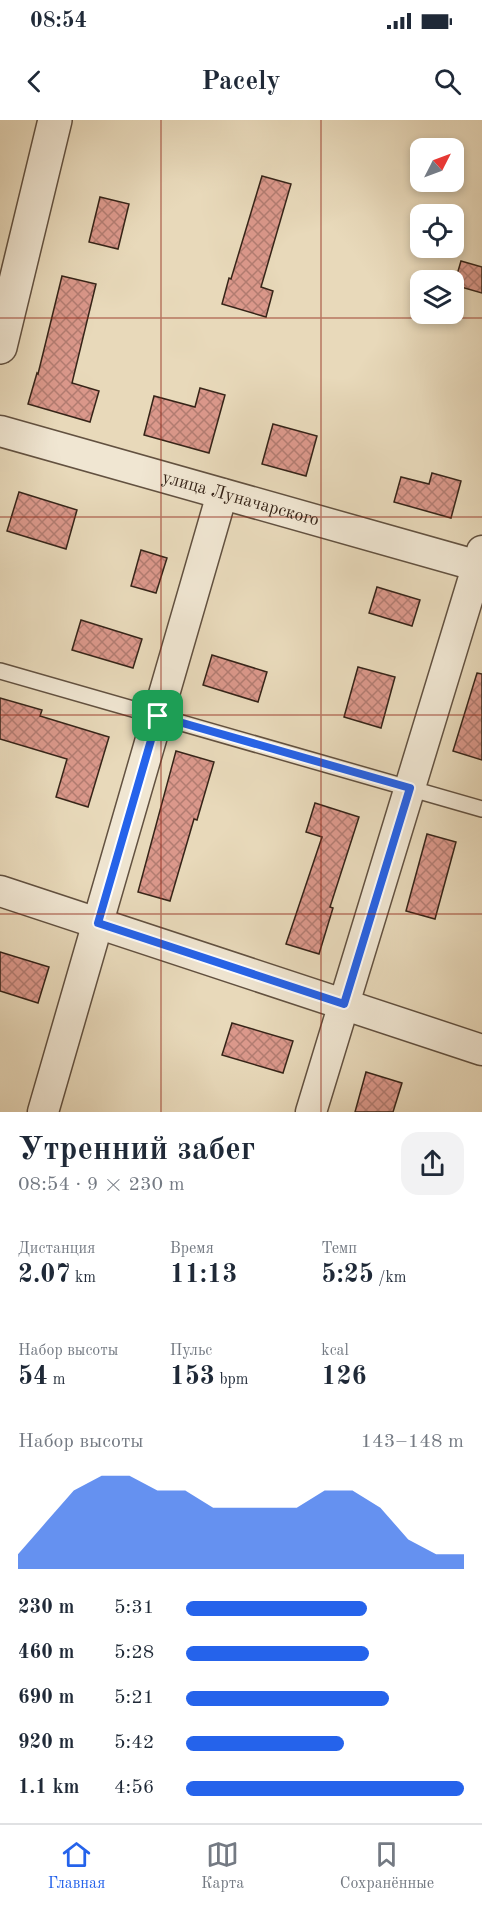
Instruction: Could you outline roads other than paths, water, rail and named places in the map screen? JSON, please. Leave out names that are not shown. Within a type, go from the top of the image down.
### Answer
[{"type":"street","points":[[0,347],[55,120]]},
{"type":"street","name":"улица Луначарского","points":[[0,431],[222,494],[481,561]]},
{"type":"street","points":[[43,1112],[222,494]]},
{"type":"street","points":[[310,1112],[481,561]]},
{"type":"street","points":[[0,891],[482,1050]]},
{"type":"lane","points":[[0,671],[482,809]]}]
